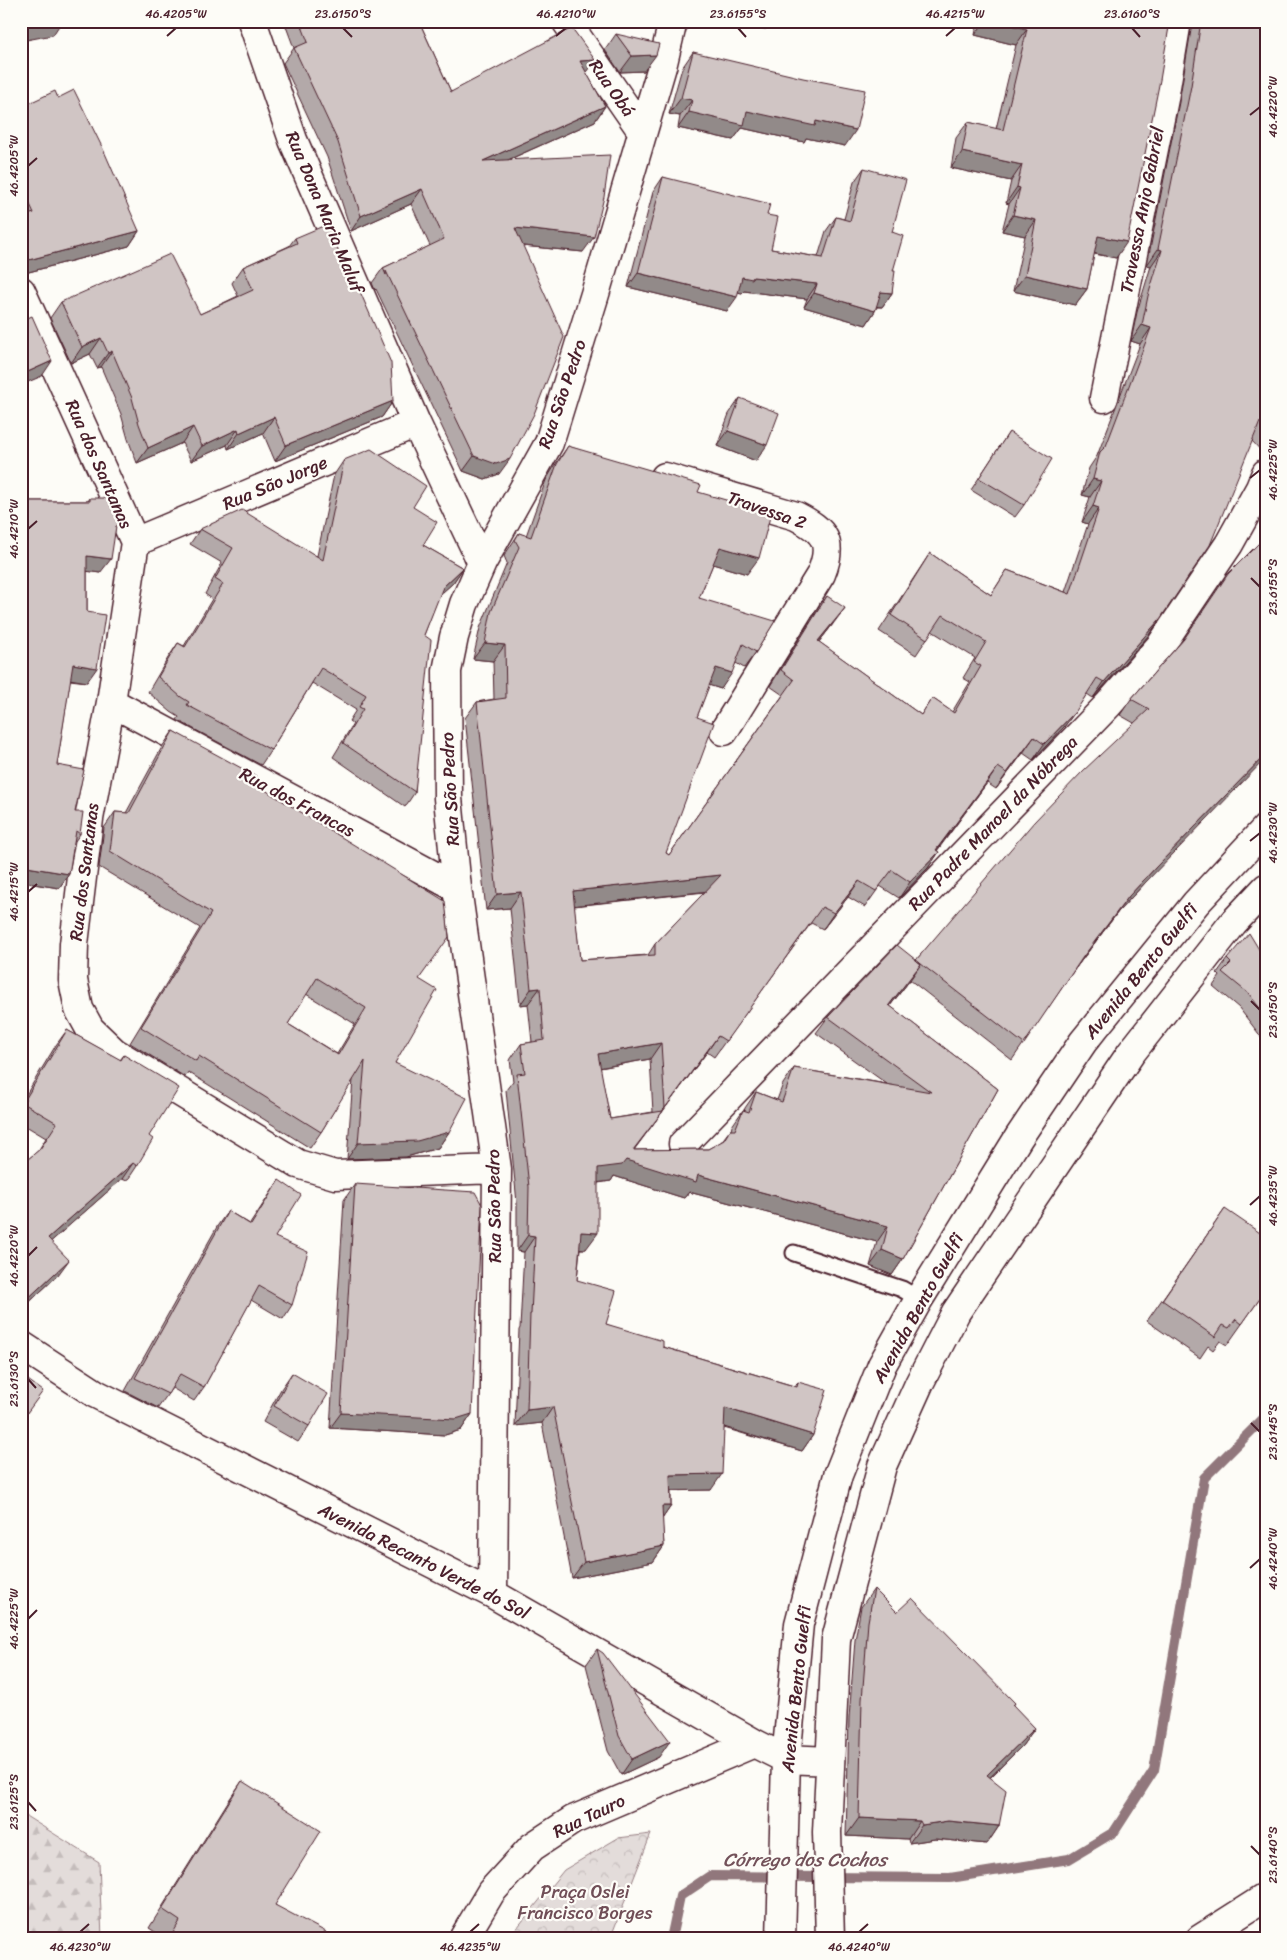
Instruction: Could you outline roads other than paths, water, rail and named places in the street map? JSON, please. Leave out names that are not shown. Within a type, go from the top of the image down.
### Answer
[{"type":"street","name":"Rua Dona Maria Maluf","points":[[252,21],[293,140],[416,423],[482,563]]},
{"type":"street","name":"Rua Obá","points":[[566,21],[642,131]]},
{"type":"street","name":"Rua São Pedro","points":[[493,1594],[497,1169],[457,888],[448,798],[447,671],[454,637],[464,604],[482,563],[549,443],[663,63],[673,21]]},
{"type":"street","name":"Travessa Anjo Gabriel","points":[[1104,398],[1164,99],[1177,21]]},
{"type":"street","name":"Rua dos Santanas","points":[[21,291],[135,542],[110,702],[89,819],[74,944],[73,980],[79,1009],[90,1029],[114,1052],[298,1164],[336,1175],[497,1169]]},
{"type":"street","name":"Rua São Jorge","points":[[135,542],[416,423]]},
{"type":"street","points":[[549,443],[577,451]]},
{"type":"street","name":"Travessa 2","points":[[644,471],[796,516],[814,525],[825,537],[828,549],[827,560],[822,574],[724,731]]},
{"type":"street","name":"Rua Padre Manoel da Nóbrega","points":[[683,1144],[1108,705],[1161,645],[1229,544],[1260,488],[1266,473]]},
{"type":"street","name":"Rua dos Francas","points":[[110,702],[457,888]]},
{"type":"street","name":"Avenida Bento Guelfi","points":[[781,1939],[786,1758],[799,1624],[838,1475],[882,1365],[919,1299],[1019,1137],[1083,1042],[1196,903],[1266,828]]},
{"type":"street","name":"Avenida Bento Guelfi","points":[[830,1939],[827,1832],[836,1639],[882,1466],[919,1384],[956,1312],[1131,1053],[1233,923],[1266,888]]},
{"type":"street","name":"Avenida Recanto Verde do Sol","points":[[21,1345],[96,1394],[493,1594],[754,1743],[786,1758],[830,1761]]},
{"type":"street","name":"Rua Tauro","points":[[463,1939],[491,1892],[532,1847],[573,1820],[754,1743]]},
{"type":"street","points":[[1200,1939],[1266,1896]]},
{"type":"lane","points":[[794,1253],[902,1290],[919,1299]]},
{"type":"waterway","name":"Córrego dos Cochos","points":[[671,1939],[680,1896],[710,1876],[950,1878],[1069,1859],[1114,1832],[1154,1770],[1204,1478],[1266,1416]]},
{"type":"park label","name":"Praça Oslei Francisco Borges","points":[[585,1902]]}]
